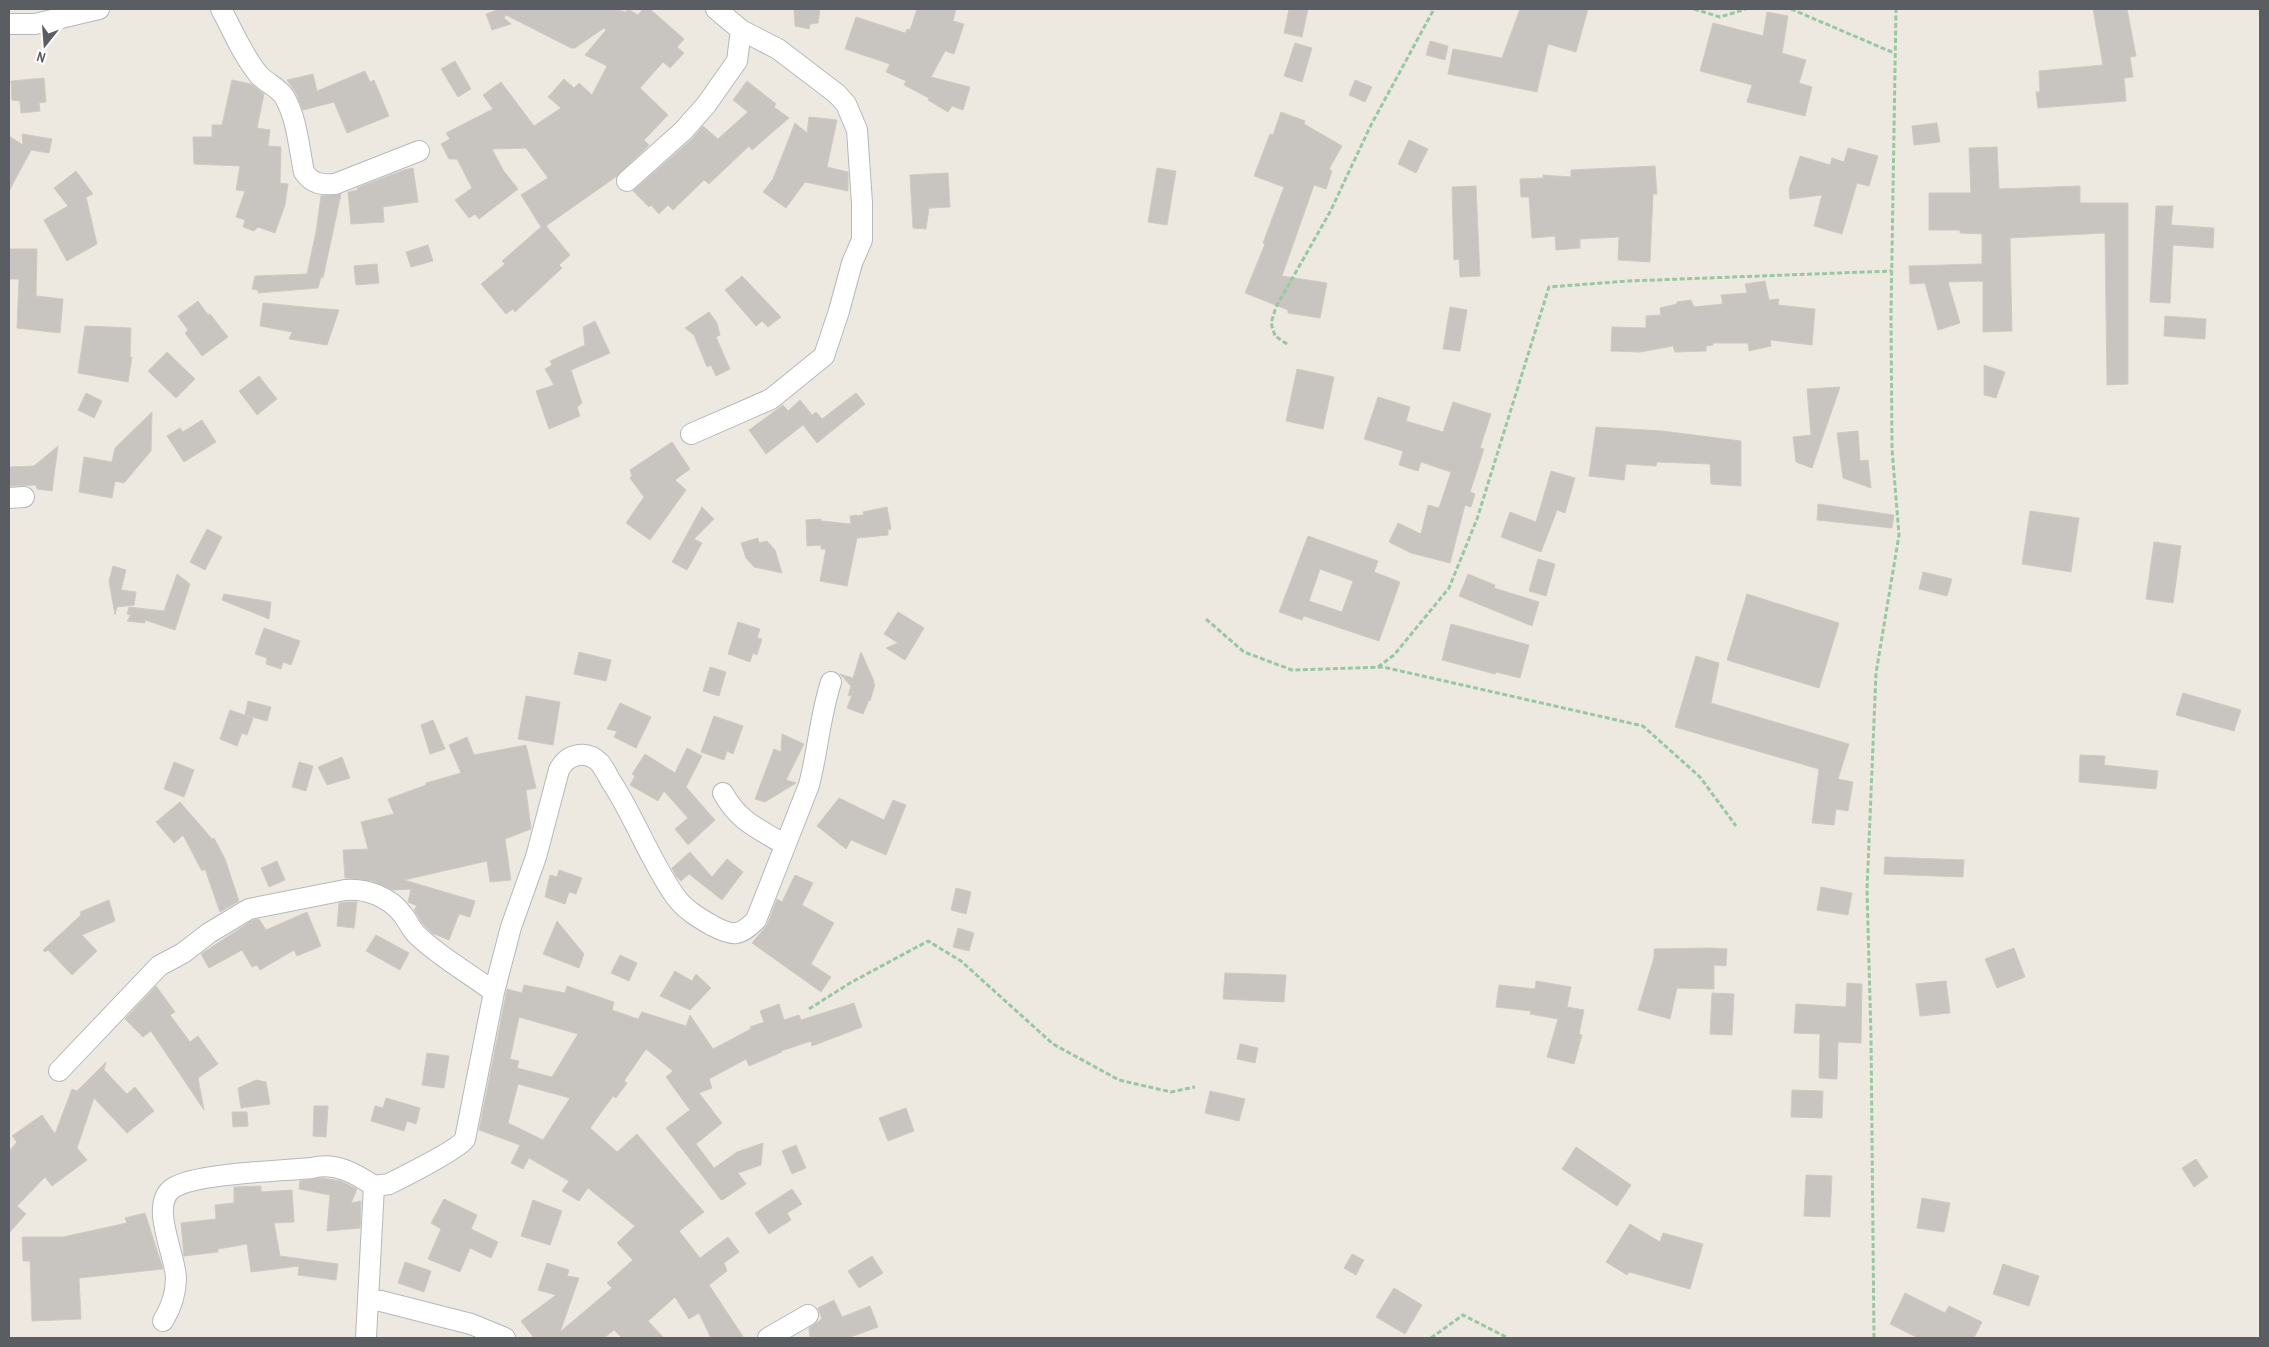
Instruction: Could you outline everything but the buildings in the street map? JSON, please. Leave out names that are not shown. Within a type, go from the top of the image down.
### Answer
[{"type":"street","points":[[9,24],[35,24],[100,9]]},
{"type":"street","points":[[221,9],[254,68],[265,82],[281,91],[285,97],[291,112],[304,172],[309,180],[323,185],[335,184],[419,151]]},
{"type":"street","points":[[691,434],[771,398],[824,356],[852,263],[862,240],[862,203],[857,130],[846,104],[837,94],[778,49],[741,30],[716,9]]},
{"type":"street","points":[[627,181],[683,131],[706,106],[737,61],[741,30]]},
{"type":"street","points":[[163,1321],[173,1300],[176,1279],[174,1260],[161,1206],[167,1193],[174,1187],[187,1182],[225,1175],[312,1168],[324,1165],[343,1169],[374,1186],[389,1184],[462,1144],[468,1124],[494,992],[511,927],[536,857],[559,770],[563,762],[573,756],[582,754],[592,757],[600,764],[629,810],[675,896],[698,918],[725,933],[737,934],[745,930],[756,920],[808,785],[814,766],[822,710],[831,682]]},
{"type":"street","points":[[723,793],[731,808],[742,819],[785,845]]},
{"type":"street","points":[[59,1071],[159,966],[184,953],[209,932],[249,909],[346,890],[358,889],[370,892],[392,903],[402,913],[416,934],[494,992]]},
{"type":"street","points":[[366,1338],[374,1186]]},
{"type":"street","points":[[368,1298],[471,1324],[505,1338]]},
{"type":"street","points":[[768,1338],[808,1315]]},
{"type":"path","points":[[1287,344],[1275,336],[1271,323],[1276,307],[1330,212],[1371,125],[1434,9]]},
{"type":"path","points":[[1694,9],[1720,17],[1746,9]]},
{"type":"path","points":[[1792,9],[1894,54]]},
{"type":"path","points":[[1874,1338],[1871,1036],[1867,890],[1876,673],[1900,535],[1892,449],[1892,271],[1896,9]]},
{"type":"path","points":[[1378,667],[1394,655],[1449,588],[1477,520],[1549,287],[1628,281],[1892,271]]},
{"type":"path","points":[[1206,619],[1244,652],[1292,670],[1378,667],[1643,726],[1700,777],[1736,826]]},
{"type":"path","points":[[809,1009],[850,983],[928,941],[961,961],[1053,1044],[1119,1080],[1170,1092],[1195,1087]]},
{"type":"path","points":[[1431,1338],[1464,1314],[1508,1338]]}]
